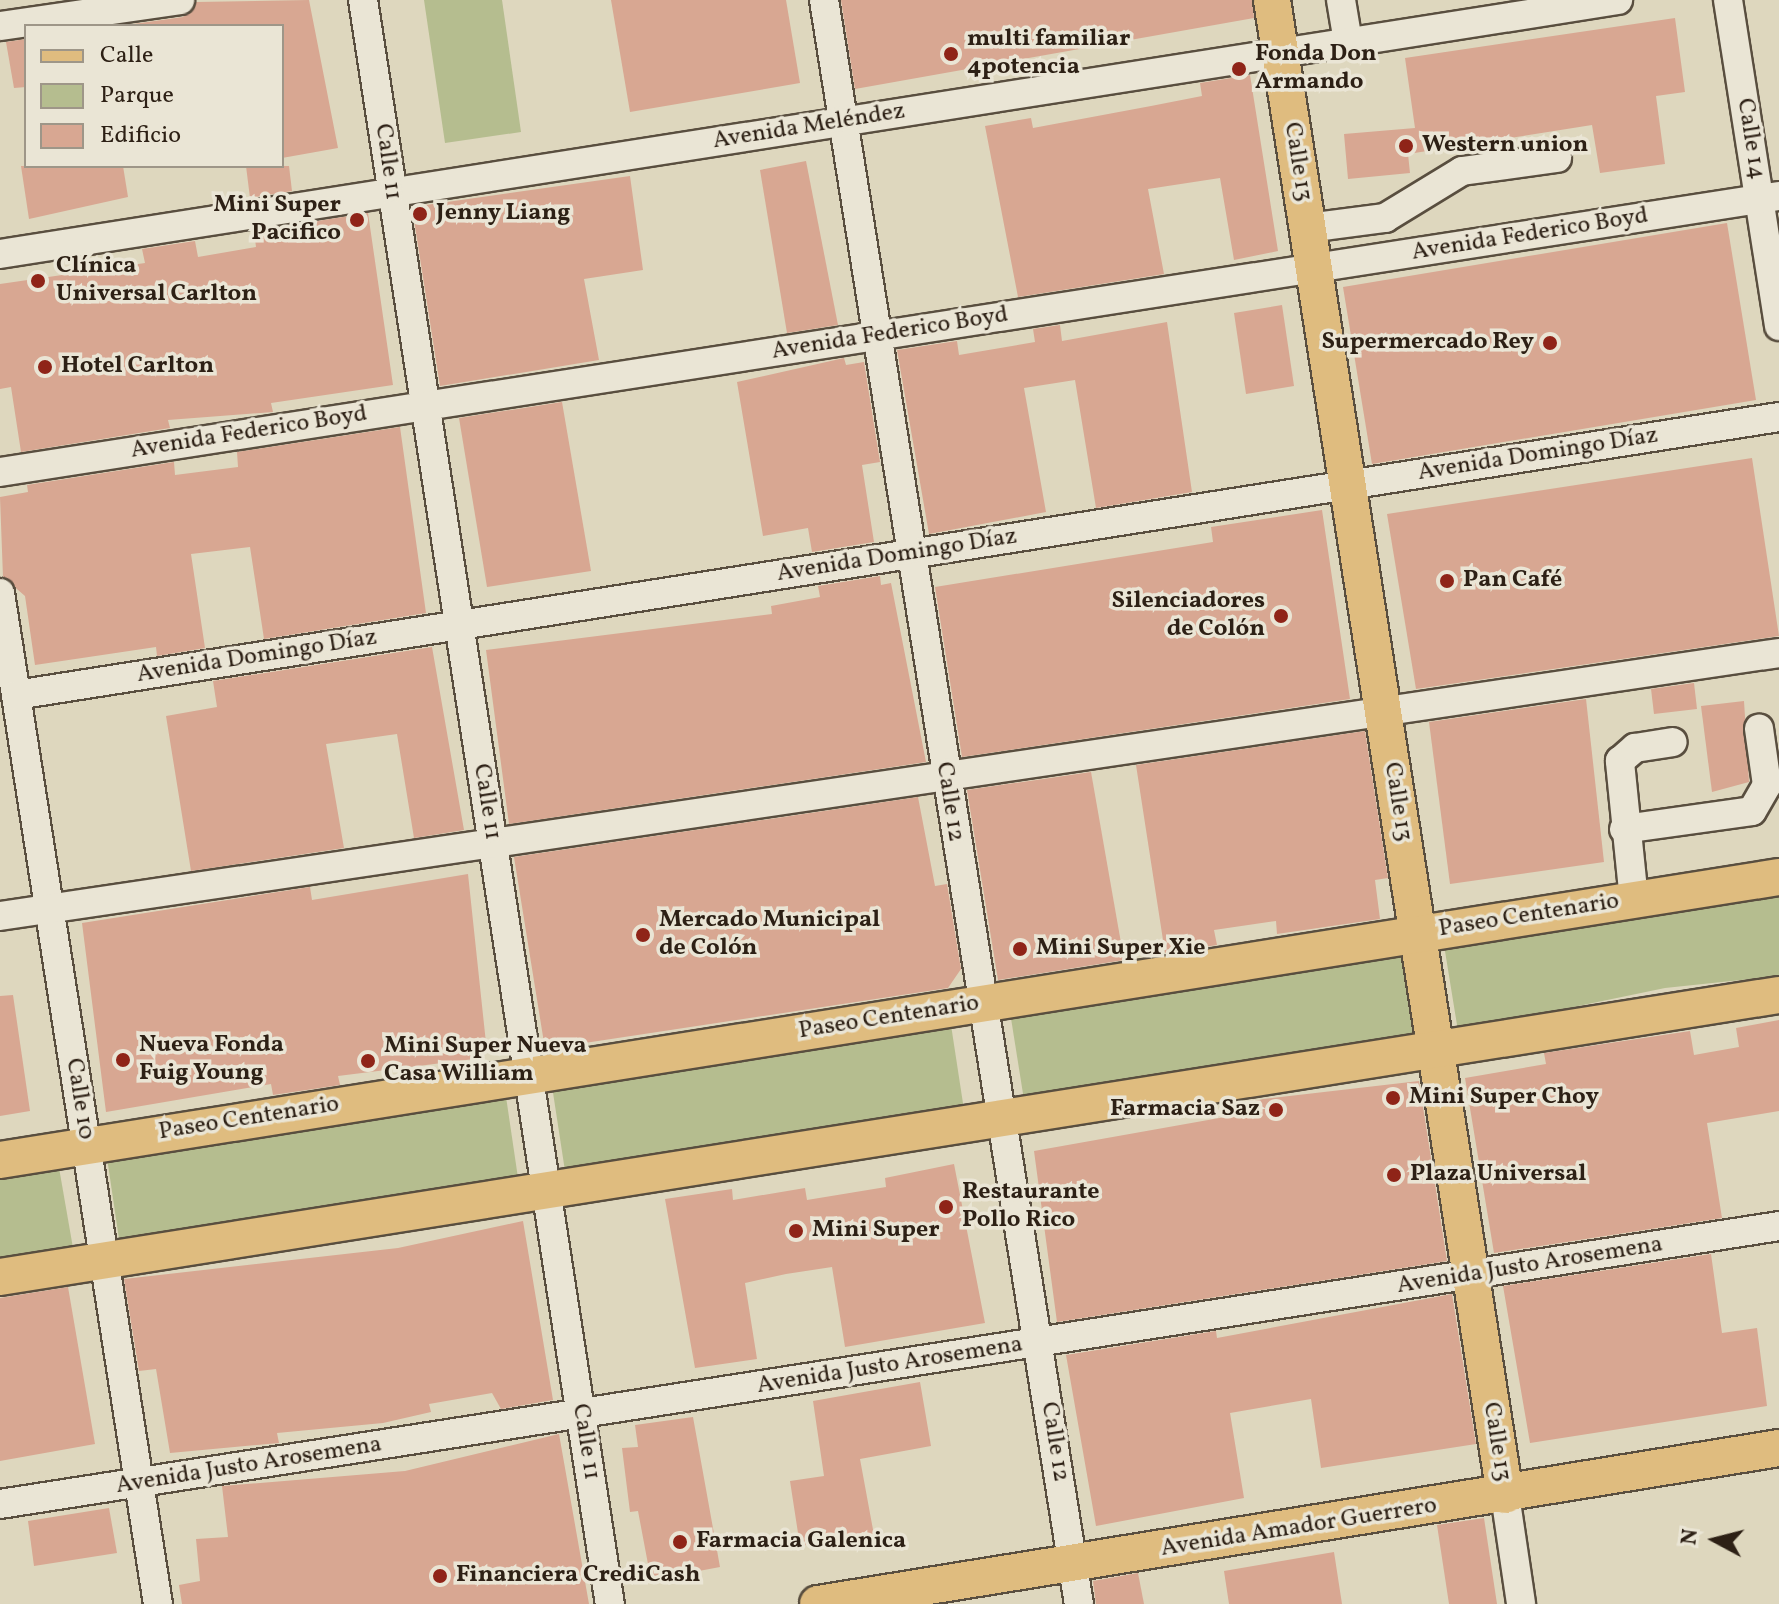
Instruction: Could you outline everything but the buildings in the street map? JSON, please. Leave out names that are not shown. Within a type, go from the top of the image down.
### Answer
[{"type":"main road","name":"Calle 13","points":[[1272,0],[1505,1495]]},
{"type":"main road","name":"Paseo Centenario","points":[[0,1160],[1779,877]]},
{"type":"main road","points":[[0,1277],[1779,995]]},
{"type":"main road","name":"Avenida Amador Guerrero","points":[[818,1604],[1505,1495],[1779,1448]]},
{"type":"street","points":[[0,26],[124,4],[180,0]]},
{"type":"street","name":"Calle 11","points":[[363,0],[610,1604]]},
{"type":"street","name":"Calle 12","points":[[824,0],[945,779],[984,1003],[1079,1604]]},
{"type":"street","points":[[1341,0],[1348,42]]},
{"type":"street","name":"Avenida Meléndez","points":[[0,254],[1618,0]]},
{"type":"street","name":"Calle 14","points":[[1728,0],[1769,197],[1779,326]]},
{"type":"street","points":[[1308,228],[1385,218],[1462,171],[1557,158]]},
{"type":"street","name":"Avenida Federico Boyd","points":[[0,472],[1769,197]]},
{"type":"street","name":"Avenida Domingo Díaz","points":[[16,695],[1779,417]]},
{"type":"street","name":"Calle 10","points":[[0,593],[158,1604]]},
{"type":"street","points":[[0,916],[494,847],[1383,716],[1779,653]]},
{"type":"street","points":[[1624,829],[1752,811],[1767,785],[1759,729]]},
{"type":"street","points":[[1634,900],[1624,829],[1620,761],[1635,748],[1673,742]]},
{"type":"street","name":"Avenida Justo Arosemena","points":[[0,1504],[1779,1226]]},
{"type":"street","name":"Calle 13","points":[[1505,1495],[1521,1604]]},
{"type":"green space","points":[[424,0],[502,0],[521,132],[445,143]]},
{"type":"green space","points":[[1779,891],[1779,976],[1665,988],[1458,1031],[1444,945]]},
{"type":"green space","points":[[1400,950],[1414,1038],[1024,1100],[1010,1012]]},
{"type":"green space","points":[[951,1025],[964,1110],[565,1171],[552,1086]]},
{"type":"green space","points":[[505,1090],[518,1178],[119,1239],[106,1151]]},
{"type":"green space","points":[[58,1162],[73,1248],[0,1261],[0,1172]]},
{"type":"place","name":"multi familiar 4potencia","points":[[951,54]]},
{"type":"place","name":"Fonda Don Armando","points":[[1239,69]]},
{"type":"place","name":"Western union","points":[[1406,146]]},
{"type":"place","name":"Jenny Liang","points":[[420,214]]},
{"type":"place","name":"Mini Super Pacifico","points":[[357,220]]},
{"type":"place","name":"Clínica Universal Carlton","points":[[38,281]]},
{"type":"place","name":"Supermercado Rey","points":[[1550,343]]},
{"type":"place","name":"Hotel Carlton","points":[[45,367]]},
{"type":"place","name":"Pan Café","points":[[1447,581]]},
{"type":"place","name":"Silenciadores de Colón","points":[[1281,616]]},
{"type":"place","name":"Mercado Municipal de Colón","points":[[643,935]]},
{"type":"place","name":"Mini Super Xie","points":[[1020,949]]},
{"type":"place","name":"Nueva Fonda Fuig Young","points":[[123,1060]]},
{"type":"place","name":"Mini Super Nueva Casa William","points":[[368,1061]]},
{"type":"place","name":"Mini Super Choy","points":[[1393,1098]]},
{"type":"place","name":"Farmacia Saz","points":[[1276,1110]]},
{"type":"place","name":"Plaza Universal","points":[[1394,1175]]},
{"type":"place","name":"Restaurante Pollo Rico","points":[[946,1207]]},
{"type":"place","name":"Mini Super","points":[[796,1231]]},
{"type":"place","name":"Farmacia Galenica","points":[[680,1542]]},
{"type":"place","name":"Financiera CrediCash","points":[[440,1576]]}]
